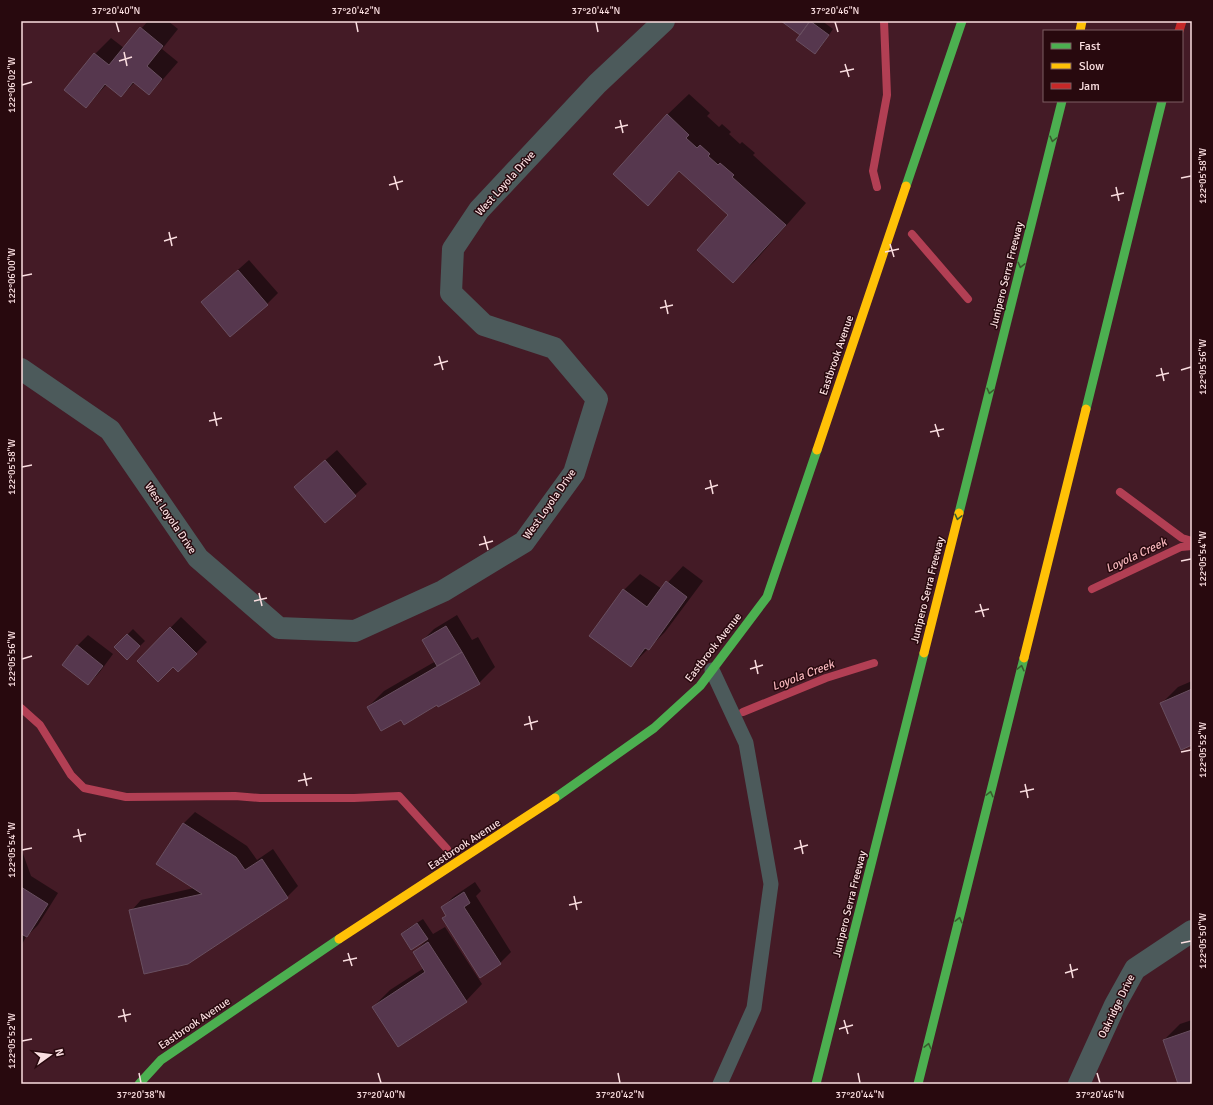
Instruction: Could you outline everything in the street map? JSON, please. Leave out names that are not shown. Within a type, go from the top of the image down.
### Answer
[{"type":"main road","name":"Eastbrook Avenue","points":[[139,1084],[161,1060],[341,938],[534,812],[654,728],[700,686],[767,597],[962,21]]},
{"type":"main road","name":"Junipero Serra Freeway","points":[[816,1084],[1062,102]]},
{"type":"main road","points":[[918,1084],[1162,102]]},
{"type":"street","name":"West Loyola Drive","points":[[21,369],[110,430],[198,558],[279,628],[355,631],[443,591],[524,542],[574,473],[597,399],[554,348],[484,325],[451,293],[453,249],[484,204],[597,84],[664,21]]},
{"type":"street","name":"Oakridge Drive","points":[[1079,1084],[1114,1005],[1135,969],[1192,931]]},
{"type":"lane","points":[[712,670],[746,743],[771,884],[754,1008],[720,1084]]},
{"type":"building","points":[[781,21],[810,21],[800,35]]},
{"type":"building","points":[[810,21],[829,35],[815,54],[796,40]]},
{"type":"building","points":[[140,27],[163,46],[147,66],[162,79],[149,95],[133,82],[121,97],[105,84],[86,108],[64,90],[94,53],[109,65]]},
{"type":"building","points":[[667,114],[689,135],[686,138],[697,148],[700,145],[710,154],[708,156],[718,165],[720,163],[734,175],[732,177],[786,225],[733,283],[697,250],[728,215],[679,171],[648,206],[613,174]]},
{"type":"building","points":[[238,270],[268,305],[230,337],[201,302]]},
{"type":"building","points":[[325,460],[356,496],[325,523],[294,487]]},
{"type":"building","points":[[666,581],[687,597],[649,650],[645,648],[631,667],[589,636],[623,589],[647,607]]},
{"type":"building","points":[[446,626],[462,652],[437,666],[422,640]]},
{"type":"building","points":[[170,627],[197,654],[178,672],[173,667],[158,682],[137,661]]},
{"type":"building","points":[[127,634],[140,646],[127,660],[114,647]]},
{"type":"building","points":[[77,645],[103,666],[88,685],[62,665]]},
{"type":"building","points":[[462,652],[480,684],[438,707],[437,705],[404,725],[401,720],[381,731],[367,707]]},
{"type":"building","points":[[1192,689],[1192,745],[1181,750],[1160,703]]},
{"type":"building","points":[[183,823],[236,857],[245,870],[262,859],[288,898],[188,964],[144,974],[129,910],[202,894],[156,864]]},
{"type":"building","points":[[21,887],[48,904],[27,937],[21,934]]},
{"type":"building","points":[[464,892],[470,903],[464,907],[501,964],[480,978],[442,918],[446,916],[441,907]]},
{"type":"building","points":[[417,923],[428,939],[411,950],[401,934]]},
{"type":"building","points":[[428,942],[467,1002],[398,1047],[372,1007],[425,972],[413,952]]},
{"type":"building","points":[[1192,1030],[1192,1084],[1178,1084],[1163,1040]]},
{"type":"waterway","points":[[877,187],[873,171],[887,95],[884,21]]},
{"type":"waterway","points":[[912,234],[968,299]]},
{"type":"waterway","points":[[1120,492],[1182,538],[1192,541]]},
{"type":"waterway","name":"Loyola Creek","points":[[1092,589],[1181,547],[1192,546]]},
{"type":"waterway","name":"Loyola Creek","points":[[743,712],[826,678],[874,663]]},
{"type":"waterway","points":[[21,708],[40,725],[71,775],[84,788],[126,797],[235,796],[260,798],[354,798],[399,796],[447,849]]},
{"type":"traffic: fast","points":[[906,186],[962,21]]},
{"type":"traffic: fast","points":[[959,513],[1062,102]]},
{"type":"traffic: fast","points":[[1086,409],[1162,102]]},
{"type":"traffic: fast","points":[[555,798],[654,728],[700,686],[767,597],[817,450]]},
{"type":"traffic: fast","points":[[816,1084],[924,653]]},
{"type":"traffic: fast","points":[[918,1084],[1024,658]]},
{"type":"traffic: fast","points":[[139,1084],[161,1060],[339,939]]},
{"type":"traffic: slow","points":[[1080,30],[1082,21]]},
{"type":"traffic: slow","points":[[817,450],[906,186]]},
{"type":"traffic: slow","points":[[1024,658],[1086,409]]},
{"type":"traffic: slow","points":[[924,653],[959,513]]},
{"type":"traffic: slow","points":[[339,939],[555,798]]},
{"type":"traffic: jam","points":[[1179,30],[1182,21]]}]
